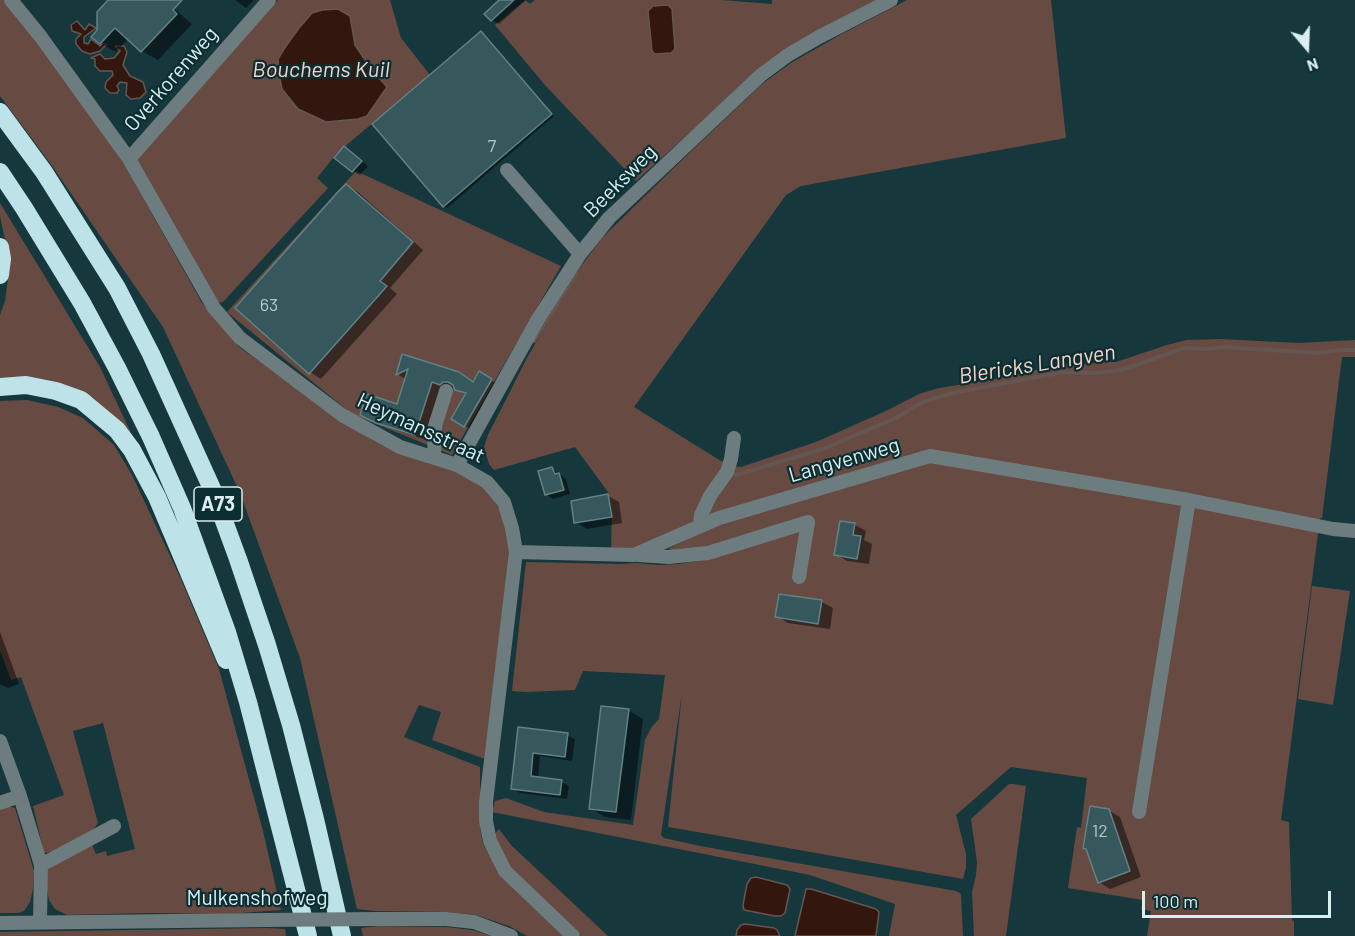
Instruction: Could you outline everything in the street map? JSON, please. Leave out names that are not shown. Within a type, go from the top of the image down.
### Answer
[{"type":"highway","name":"A73","points":[[0,112],[44,172],[117,288],[151,354],[213,491],[242,570],[291,725],[342,936]]},
{"type":"highway","name":"A73","points":[[0,172],[82,303],[151,437],[182,508],[227,632],[248,702],[308,936]]},
{"type":"highway","points":[[0,247],[2,260],[0,276]]},
{"type":"highway","name":"A73","points":[[0,387],[26,385],[56,391],[81,400],[117,430],[146,473],[223,655],[248,702]]},
{"type":"street","name":"Heymansstraat","points":[[11,0],[41,37],[129,159],[214,308],[240,338],[342,415],[400,447],[457,465],[487,482],[504,502],[516,552],[486,802],[486,821],[490,841],[505,871],[573,936]]},
{"type":"street","name":"Overkorenweg","points":[[129,159],[269,0]]},
{"type":"street","name":"Beeksweg","points":[[457,465],[538,319],[580,254],[609,218],[761,75],[788,55],[891,0]]},
{"type":"street","points":[[507,170],[580,254]]},
{"type":"street","points":[[434,458],[435,426],[446,391]]},
{"type":"street","points":[[700,526],[701,515],[727,472],[734,438]]},
{"type":"street","name":"Langvenweg","points":[[516,552],[634,555],[719,518],[930,456],[1190,500],[1333,529],[1355,531]]},
{"type":"street","points":[[1139,812],[1190,500]]},
{"type":"street","points":[[634,555],[669,557],[708,553],[808,522],[799,576]]},
{"type":"street","points":[[0,741],[5,772],[20,796],[41,865],[40,921]]},
{"type":"street","points":[[0,803],[20,796]]},
{"type":"street","points":[[41,865],[114,826]]},
{"type":"street","name":"Mulkenshofweg","points":[[0,923],[446,919],[474,922],[511,936]]},
{"type":"shaded area","points":[[0,0],[4,0],[39,43],[124,164],[202,303],[239,347],[369,438],[389,449],[466,474],[484,486],[494,498],[509,532],[513,551],[485,759],[432,740],[441,712],[419,705],[404,737],[480,767],[480,828],[483,844],[500,872],[563,936],[527,936],[509,926],[476,915],[357,909],[300,658],[240,493],[163,327],[50,163],[0,96]]},
{"type":"shaded area","points":[[278,0],[390,0],[401,38],[430,75],[337,153],[317,178],[328,188],[223,302],[217,303],[137,165],[138,155]],"holes":[[[350,16],[355,45],[371,69],[387,87],[278,59],[299,28]]]},
{"type":"shaded area","points":[[525,0],[530,4],[535,0],[721,0],[772,4],[772,0],[878,0],[758,71],[636,181],[544,84],[495,25]]},
{"type":"shaded area","points":[[907,0],[1051,0],[1066,138],[801,186],[786,195],[634,407],[729,466],[741,467],[816,442],[919,394],[939,388],[991,380],[1062,364],[1116,362],[1187,340],[1220,339],[1299,343],[1355,340],[1355,357],[1342,357],[1281,820],[1289,822],[1294,936],[1147,936],[1151,911],[1141,909],[1143,900],[1068,888],[1077,827],[1081,828],[1087,778],[1011,767],[956,815],[966,854],[963,879],[668,827],[682,693],[661,835],[664,838],[956,891],[961,894],[963,936],[889,936],[895,904],[810,875],[492,812],[495,801],[506,798],[544,812],[633,825],[645,740],[659,719],[665,675],[583,671],[575,690],[512,691],[526,562],[658,565],[698,561],[699,552],[683,553],[668,549],[701,532],[641,549],[611,552],[612,512],[608,492],[575,447],[494,470],[489,464],[484,447],[527,358],[578,270],[602,238],[762,84],[791,63]]},
{"type":"shaded area","points":[[356,171],[561,266],[452,455],[352,414],[227,312]]},
{"type":"shaded area","points":[[0,203],[100,367],[139,450],[93,398],[67,386],[0,382],[0,315],[5,301],[10,263],[0,216]]},
{"type":"shaded area","points":[[27,400],[58,407],[83,418],[114,445],[132,475],[180,577],[219,669],[263,831],[281,910],[227,914],[67,915],[55,909],[49,900],[46,871],[56,864],[92,845],[96,854],[106,851],[107,856],[135,849],[103,723],[73,731],[98,823],[93,830],[53,852],[44,853],[33,806],[64,795],[21,677],[11,680],[0,651],[0,401]]},
{"type":"shaded area","points":[[1312,586],[1350,591],[1333,705],[1298,699]]},
{"type":"shaded area","points":[[1009,784],[1026,786],[1006,936],[974,936],[972,892],[977,862],[971,819]]},
{"type":"shaded area","points":[[8,806],[15,808],[34,871],[30,902],[24,911],[18,913],[0,913],[0,809]]},
{"type":"shaded area","points":[[499,829],[511,845],[608,936],[581,936],[518,877],[507,864],[494,835]]},
{"type":"shaded area","points":[[446,927],[472,930],[491,936],[363,936],[361,928]]},
{"type":"shaded area","points":[[285,929],[286,936],[0,936],[0,932]]},
{"type":"water","points":[[668,5],[672,9],[675,49],[671,53],[655,54],[652,51],[648,11],[653,6]]},
{"type":"water","name":"Bouchems Kuil","points":[[338,9],[350,16],[355,45],[371,69],[387,87],[367,116],[326,122],[298,109],[282,89],[278,59],[312,13]]},
{"type":"water","points":[[77,21],[85,30],[89,24],[96,28],[84,37],[84,43],[88,44],[91,39],[100,46],[103,43],[106,45],[100,51],[90,54],[82,51],[76,44],[76,39],[81,34],[72,31],[71,25]]},
{"type":"water","points":[[115,46],[124,46],[127,52],[123,65],[130,76],[143,82],[146,92],[140,98],[131,99],[126,95],[127,83],[120,82],[117,86],[119,90],[117,93],[110,93],[105,88],[106,82],[113,75],[112,71],[100,71],[95,66],[95,59],[91,58],[100,54],[105,59],[114,58],[120,51]]},
{"type":"water","points":[[756,877],[787,885],[790,889],[785,913],[781,916],[744,910],[747,884],[751,878]]},
{"type":"water","points":[[806,889],[876,909],[879,912],[876,936],[795,936]]},
{"type":"water","points":[[745,924],[774,928],[780,936],[736,936],[737,930]]},
{"type":"building","points":[[108,0],[182,0],[173,10],[177,14],[141,52],[115,28],[100,44],[91,37],[97,30],[97,12]]},
{"type":"building","points":[[499,0],[514,0],[491,21],[484,14]]},
{"type":"building","points":[[481,31],[552,114],[443,207],[372,124]]},
{"type":"building","points":[[344,146],[362,161],[352,172],[334,158]]},
{"type":"building","points":[[346,184],[413,242],[380,281],[387,286],[309,374],[235,308]]},
{"type":"building","points":[[402,354],[459,372],[473,382],[479,371],[492,379],[464,427],[451,419],[466,393],[455,390],[448,382],[440,385],[432,382],[415,435],[376,423],[360,415],[367,394],[397,404],[408,369],[396,375]]},
{"type":"building","points":[[552,467],[555,474],[559,473],[564,490],[545,495],[538,471]]},
{"type":"building","points":[[608,494],[612,517],[574,523],[571,501]]},
{"type":"building","points":[[840,521],[855,523],[853,535],[861,536],[857,559],[834,555]]},
{"type":"building","points":[[779,594],[822,600],[818,624],[775,617]]},
{"type":"building","points":[[601,706],[629,709],[616,812],[589,809]]},
{"type":"building","points":[[518,727],[568,733],[565,757],[533,753],[531,776],[562,780],[560,795],[511,789]]},
{"type":"building","points":[[1090,806],[1109,809],[1130,871],[1098,883],[1086,849],[1083,848]]},
{"type":"waterway","points":[[534,341],[576,274]]},
{"type":"waterway","name":"Blericks Langven","points":[[736,475],[823,449],[896,418],[923,402],[952,393],[1064,372],[1115,371],[1184,348],[1223,347],[1318,353],[1355,350]]}]
